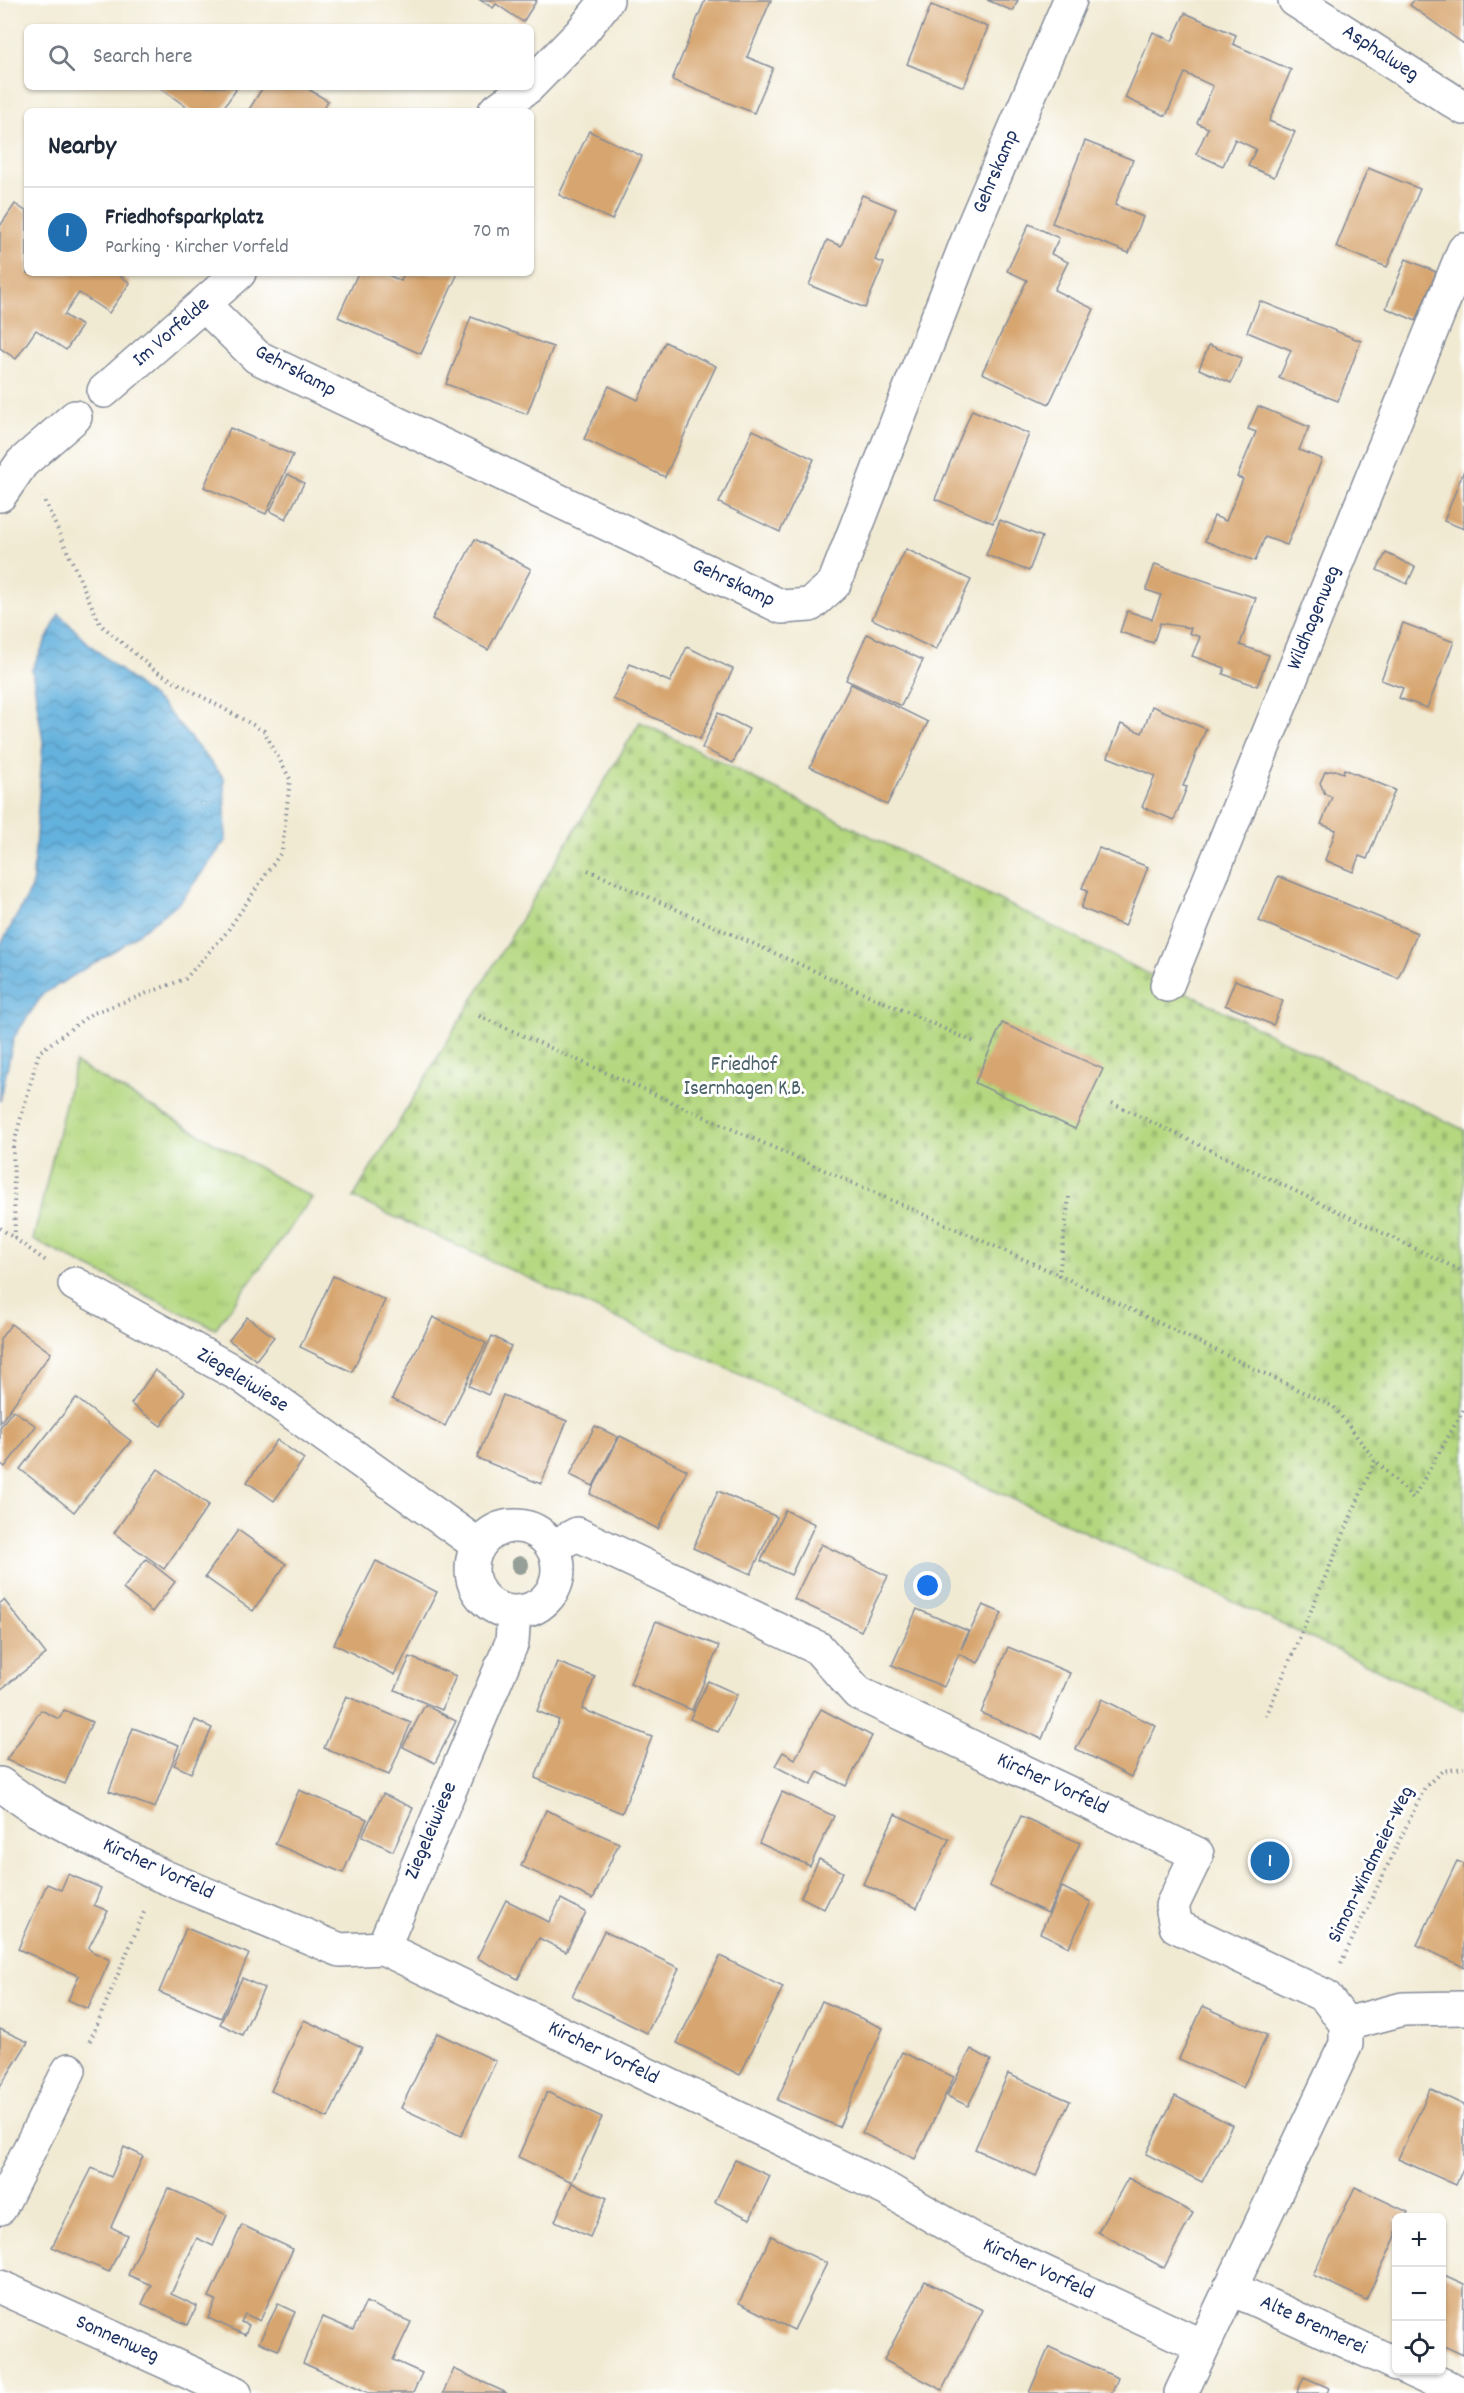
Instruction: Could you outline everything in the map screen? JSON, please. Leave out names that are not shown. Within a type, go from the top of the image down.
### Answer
[{"type":"street","points":[[534,82],[581,33],[607,0]]},
{"type":"street","name":"Gehrskamp","points":[[204,305],[257,357],[782,607],[810,605],[834,584],[972,229],[1070,0]]},
{"type":"street","name":"Asphalweg","points":[[1295,0],[1464,108]]},
{"type":"street","points":[[499,108],[524,90]]},
{"type":"street","name":"Wildhagenweg","points":[[1167,985],[1464,250]]},
{"type":"street","name":"Im Vorfelde","points":[[104,392],[236,276]]},
{"type":"street","points":[[0,495],[22,463],[75,417]]},
{"type":"street","name":"Ziegeleiwiese","points":[[75,1284],[243,1377],[478,1545]]},
{"type":"street","points":[[513,1525],[537,1531],[553,1547],[559,1573],[552,1591],[537,1607],[514,1613],[489,1604],[477,1591],[471,1569],[478,1545],[493,1531],[513,1525]]},
{"type":"street","name":"Kircher Vorfeld","points":[[553,1547],[577,1534],[772,1626],[818,1648],[858,1693],[1197,1854],[1172,1906],[1176,1926],[1325,1996],[1346,2024]]},
{"type":"street","name":"Ziegeleiwiese","points":[[383,1948],[512,1642],[514,1613]]},
{"type":"street","name":"Kircher Vorfeld","points":[[0,1784],[37,1810],[160,1875],[340,1950],[383,1948],[888,2190],[972,2239],[1202,2346]]},
{"type":"street","points":[[1181,2393],[1346,2044],[1346,2024],[1403,2009],[1464,2008]]},
{"type":"street","points":[[0,2208],[69,2070]]},
{"type":"street","name":"Sonnenweg","points":[[0,2287],[235,2393]]},
{"type":"street","name":"Alte Brennerei","points":[[1230,2288],[1392,2362]]},
{"type":"street","points":[[1421,2375],[1460,2393]]},
{"type":"path","points":[[15,1238],[13,1147],[39,1052],[91,1014],[185,979],[226,933],[282,851],[290,779],[264,731],[154,670],[100,624],[47,504],[22,463]]},
{"type":"path","points":[[588,870],[976,1043]]},
{"type":"path","points":[[479,1016],[1059,1275],[1334,1407],[1375,1460],[1413,1498],[1464,1409]]},
{"type":"path","points":[[1112,1103],[1464,1272]]},
{"type":"path","points":[[1059,1275],[1069,1197]]},
{"type":"path","points":[[0,1228],[75,1284]]},
{"type":"path","points":[[1266,1716],[1375,1460]]},
{"type":"path","name":"Simon-Windmeier-Weg","points":[[1325,1996],[1425,1787],[1442,1771],[1464,1768]]},
{"type":"path","points":[[69,2070],[83,2056],[160,1875]]},
{"type":"green space","name":"Friedhof Isernhagen K.B.","points":[[640,722],[1464,1130],[1464,1710],[1083,1531],[353,1198]]},
{"type":"green space","points":[[75,1063],[312,1198],[215,1329],[33,1240]]},
{"type":"water","points":[[59,614],[89,644],[163,706],[224,778],[226,840],[181,901],[119,948],[43,994],[14,1037],[0,1101],[0,946],[32,888],[43,742],[32,669]]},
{"type":"building","points":[[480,0],[537,0],[523,22],[496,4],[493,8]]},
{"type":"building","points":[[705,0],[771,0],[747,57],[773,68],[754,113],[672,80]]},
{"type":"building","points":[[987,0],[1018,0],[1013,11]]},
{"type":"building","points":[[1414,0],[1464,0],[1464,44],[1410,5]]},
{"type":"building","points":[[931,5],[988,27],[964,87],[907,64]]},
{"type":"building","points":[[1185,13],[1236,35],[1233,44],[1291,70],[1269,121],[1295,132],[1274,177],[1248,166],[1256,149],[1235,139],[1223,166],[1196,154],[1208,128],[1197,123],[1213,86],[1185,73],[1166,116],[1125,98],[1153,32],[1172,41]]},
{"type":"building","points":[[163,90],[236,90],[223,108],[188,108]]},
{"type":"building","points":[[261,90],[310,90],[328,101],[324,108],[250,108]]},
{"type":"building","points":[[589,131],[642,156],[612,220],[559,195]]},
{"type":"building","points":[[1085,141],[1133,160],[1115,205],[1143,217],[1129,253],[1052,223]]},
{"type":"building","points":[[1368,168],[1420,189],[1387,267],[1336,247]]},
{"type":"building","points":[[862,195],[896,209],[875,260],[884,263],[865,308],[809,285],[827,240],[841,246]]},
{"type":"building","points":[[15,204],[24,210],[24,276],[120,276],[130,283],[109,313],[79,293],[64,315],[82,326],[66,350],[36,330],[16,359],[0,348],[0,226]]},
{"type":"building","points":[[1029,224],[1059,238],[1051,254],[1068,262],[1054,290],[1094,309],[1049,404],[982,373],[1027,280],[1007,271]]},
{"type":"building","points":[[1406,259],[1436,272],[1416,321],[1386,308]]},
{"type":"building","points":[[357,276],[390,276],[401,281],[403,276],[457,276],[421,354],[338,317]]},
{"type":"building","points":[[1260,301],[1361,341],[1338,401],[1279,378],[1291,350],[1247,332]]},
{"type":"building","points":[[471,317],[553,347],[527,414],[446,384]]},
{"type":"building","points":[[665,342],[716,366],[665,477],[584,439],[609,386],[638,400]]},
{"type":"building","points":[[1209,345],[1242,358],[1231,383],[1199,369]]},
{"type":"building","points":[[1258,406],[1309,427],[1299,450],[1322,459],[1287,545],[1265,537],[1255,561],[1205,541],[1214,516],[1226,521],[1243,479],[1237,477],[1256,432],[1248,429]]},
{"type":"building","points":[[972,410],[1029,434],[993,523],[935,499]]},
{"type":"building","points":[[230,428],[293,455],[266,514],[204,487]]},
{"type":"building","points":[[753,430],[814,459],[780,532],[719,503]]},
{"type":"building","points":[[1464,470],[1464,529],[1444,521]]},
{"type":"building","points":[[288,474],[304,483],[286,519],[270,511]]},
{"type":"building","points":[[1000,520],[1042,537],[1029,571],[986,555]]},
{"type":"building","points":[[475,539],[531,569],[488,650],[432,619]]},
{"type":"building","points":[[906,549],[971,580],[936,650],[872,619]]},
{"type":"building","points":[[1386,553],[1415,567],[1407,584],[1377,570]]},
{"type":"building","points":[[1155,564],[1256,598],[1240,645],[1269,655],[1257,686],[1223,674],[1225,668],[1192,656],[1200,637],[1189,633],[1191,628],[1160,623],[1153,643],[1120,632],[1127,611],[1152,619],[1161,595],[1146,590]]},
{"type":"building","points":[[1403,623],[1454,642],[1427,708],[1399,698],[1403,688],[1381,680]]},
{"type":"building","points":[[867,634],[923,660],[901,706],[846,680]]},
{"type":"building","points":[[687,647],[733,669],[700,739],[613,699],[630,664],[670,682]]},
{"type":"building","points":[[851,684],[928,722],[887,805],[810,767]]},
{"type":"building","points":[[1152,706],[1206,729],[1183,786],[1187,787],[1174,820],[1142,807],[1155,776],[1108,757],[1121,724],[1142,733]]},
{"type":"building","points":[[718,713],[749,729],[733,763],[702,748]]},
{"type":"building","points":[[1344,769],[1395,790],[1367,859],[1359,856],[1353,872],[1325,860],[1336,830],[1321,824],[1332,797],[1325,794],[1320,783],[1325,772],[1335,770],[1343,773]]},
{"type":"building","points":[[1099,848],[1148,867],[1125,926],[1081,908],[1088,890],[1082,888]]},
{"type":"building","points":[[1278,876],[1417,933],[1398,978],[1259,921]]},
{"type":"building","points":[[1235,980],[1283,1001],[1273,1025],[1225,1005]]},
{"type":"building","points":[[1002,1023],[1103,1069],[1075,1129],[975,1083]]},
{"type":"building","points":[[333,1276],[385,1300],[352,1372],[300,1347]]},
{"type":"building","points":[[247,1317],[274,1337],[256,1360],[229,1340]]},
{"type":"building","points":[[433,1317],[486,1343],[445,1426],[392,1399]]},
{"type":"building","points":[[11,1324],[51,1353],[0,1423],[0,1339]]},
{"type":"building","points":[[492,1336],[511,1346],[488,1395],[469,1386]]},
{"type":"building","points":[[155,1370],[185,1392],[161,1426],[131,1404]]},
{"type":"building","points":[[503,1395],[567,1421],[541,1484],[477,1458]]},
{"type":"building","points":[[76,1398],[131,1441],[74,1512],[20,1469]]},
{"type":"building","points":[[13,1410],[36,1426],[5,1467],[0,1463],[0,1427]]},
{"type":"building","points":[[595,1426],[618,1437],[593,1486],[570,1475]]},
{"type":"building","points":[[620,1436],[687,1470],[658,1529],[590,1494]]},
{"type":"building","points":[[277,1440],[304,1459],[274,1501],[247,1482]]},
{"type":"building","points":[[158,1469],[209,1505],[164,1569],[114,1533]]},
{"type":"building","points":[[718,1491],[777,1517],[751,1574],[693,1548]]},
{"type":"building","points":[[785,1510],[815,1524],[791,1575],[761,1561]]},
{"type":"building","points":[[238,1530],[286,1564],[253,1611],[205,1577]]},
{"type":"building","points":[[821,1544],[888,1576],[861,1631],[794,1599]]},
{"type":"building","points":[[146,1559],[175,1582],[152,1612],[123,1589]]},
{"type":"building","points":[[376,1561],[437,1592],[395,1675],[334,1644]]},
{"type":"building","points":[[4,1600],[46,1654],[0,1690],[0,1603]]},
{"type":"building","points":[[983,1605],[1002,1613],[978,1663],[959,1654],[944,1687],[892,1665],[917,1609],[968,1631],[961,1649]]},
{"type":"building","points":[[656,1621],[719,1646],[692,1710],[630,1684]]},
{"type":"building","points":[[1008,1647],[1070,1673],[1042,1739],[981,1713]]},
{"type":"building","points":[[410,1657],[456,1676],[442,1710],[395,1690]]},
{"type":"building","points":[[557,1662],[595,1677],[582,1709],[652,1737],[622,1813],[535,1778],[559,1720],[537,1711]]},
{"type":"building","points":[[708,1681],[737,1694],[718,1732],[690,1719]]},
{"type":"building","points":[[346,1696],[411,1723],[389,1775],[324,1748]]},
{"type":"building","points":[[1102,1699],[1156,1726],[1131,1777],[1076,1749]]},
{"type":"building","points":[[425,1705],[456,1721],[435,1763],[403,1747]]},
{"type":"building","points":[[821,1709],[872,1736],[846,1786],[818,1772],[811,1785],[775,1766],[783,1752],[795,1759]]},
{"type":"building","points":[[41,1710],[59,1719],[64,1710],[92,1722],[65,1784],[6,1760]]},
{"type":"building","points":[[195,1720],[212,1728],[191,1773],[174,1765]]},
{"type":"building","points":[[133,1728],[179,1745],[155,1808],[109,1791]]},
{"type":"building","points":[[299,1790],[367,1819],[343,1873],[275,1844]]},
{"type":"building","points":[[782,1792],[834,1816],[810,1866],[759,1843]]},
{"type":"building","points":[[383,1794],[413,1808],[393,1851],[362,1836]]},
{"type":"building","points":[[546,1810],[619,1843],[593,1899],[521,1866]]},
{"type":"building","points":[[895,1814],[949,1839],[917,1908],[863,1884]]},
{"type":"building","points":[[1021,1816],[1080,1843],[1048,1913],[989,1886]]},
{"type":"building","points":[[819,1859],[843,1872],[824,1909],[801,1897]]},
{"type":"building","points":[[1457,1861],[1464,1864],[1464,1967],[1417,1945]]},
{"type":"building","points":[[68,1874],[101,1888],[94,1905],[108,1911],[89,1947],[91,1951],[110,1960],[88,2009],[68,2000],[79,1976],[18,1949],[47,1884],[61,1890]]},
{"type":"building","points":[[1062,1887],[1091,1902],[1069,1947],[1040,1933]]},
{"type":"building","points":[[561,1899],[586,1912],[566,1952],[539,1938],[518,1979],[477,1958],[506,1900],[549,1922]]},
{"type":"building","points":[[186,1928],[249,1954],[221,2018],[159,1992]]},
{"type":"building","points":[[604,1931],[679,1968],[647,2033],[572,1996]]},
{"type":"building","points":[[720,1956],[783,1987],[740,2075],[677,2043]]},
{"type":"building","points":[[242,1978],[264,1988],[242,2035],[220,2024]]},
{"type":"building","points":[[822,2001],[883,2028],[839,2127],[777,2100]]},
{"type":"building","points":[[1203,2006],[1267,2035],[1243,2088],[1179,2059]]},
{"type":"building","points":[[304,2020],[362,2047],[328,2118],[271,2091]]},
{"type":"building","points":[[0,2029],[28,2042],[0,2087]]},
{"type":"building","points":[[437,2033],[496,2061],[461,2136],[401,2108]]},
{"type":"building","points":[[971,2049],[991,2060],[968,2106],[947,2096]]},
{"type":"building","points":[[902,2052],[954,2077],[915,2159],[862,2133]]},
{"type":"building","points":[[1008,2074],[1070,2101],[1036,2176],[975,2149]]},
{"type":"building","points":[[1430,2089],[1464,2105],[1464,2166],[1456,2185],[1398,2159]]},
{"type":"building","points":[[547,2092],[602,2117],[572,2182],[518,2157]]},
{"type":"building","points":[[1175,2096],[1232,2125],[1202,2182],[1146,2154]]},
{"type":"building","points":[[124,2147],[143,2156],[111,2227],[127,2235],[109,2272],[52,2247],[92,2168],[111,2177]]},
{"type":"building","points":[[735,2160],[770,2176],[750,2219],[715,2202]]},
{"type":"building","points":[[1128,2178],[1193,2213],[1164,2268],[1098,2232]]},
{"type":"building","points":[[572,2183],[607,2198],[590,2237],[555,2221]]},
{"type":"building","points":[[1355,2187],[1408,2212],[1392,2213],[1392,2245],[1366,2300],[1313,2275]]},
{"type":"building","points":[[168,2188],[227,2215],[213,2246],[197,2238],[171,2294],[197,2306],[188,2325],[142,2304],[151,2285],[128,2275]]},
{"type":"building","points":[[242,2225],[293,2249],[260,2321],[245,2314],[241,2322],[249,2325],[245,2335],[208,2318],[216,2300],[209,2297]]},
{"type":"building","points":[[771,2236],[827,2263],[794,2330],[739,2303]]},
{"type":"building","points":[[1446,2276],[1464,2284],[1463,2355],[1446,2347]]},
{"type":"building","points":[[925,2281],[983,2310],[942,2390],[884,2360]]},
{"type":"building","points":[[366,2302],[411,2322],[393,2360],[422,2373],[413,2393],[369,2393],[303,2363],[323,2317],[353,2330]]},
{"type":"building","points":[[278,2304],[295,2312],[278,2350],[259,2342]]},
{"type":"building","points":[[1049,2347],[1118,2378],[1112,2393],[1029,2393]]},
{"type":"building","points":[[454,2369],[507,2393],[443,2393]]},
{"type":"building","points":[[1304,2377],[1329,2388],[1327,2393],[1297,2393]]},
{"type":"place","name":"Friedhofsparkplatz","points":[[1270,1861]]}]
